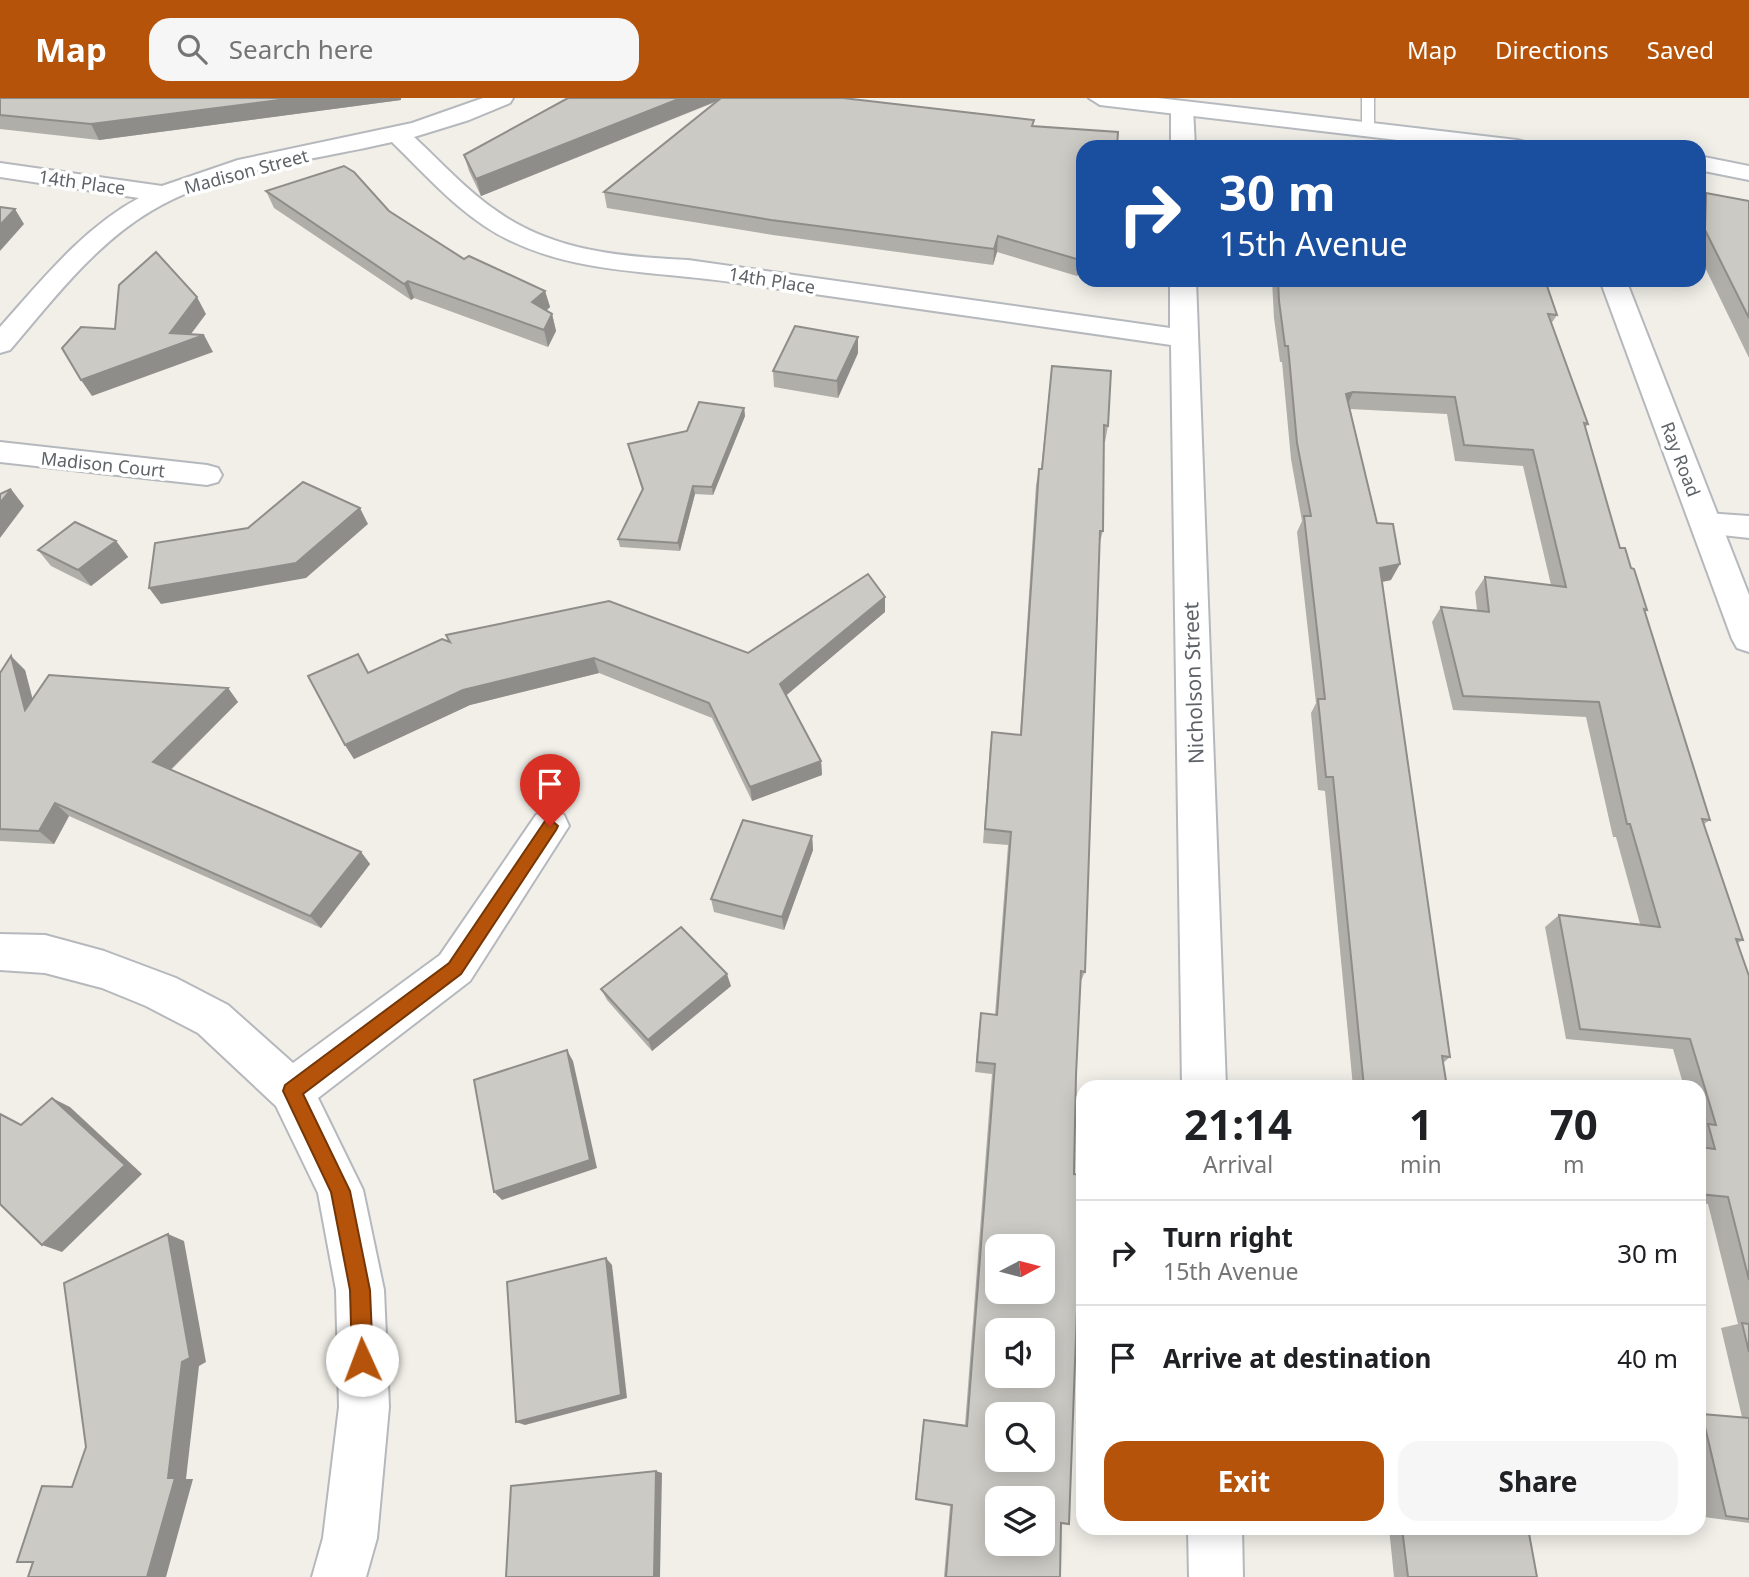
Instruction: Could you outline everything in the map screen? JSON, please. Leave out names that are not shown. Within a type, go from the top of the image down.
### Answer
[{"type":"street","name":"Madison Street","points":[[0,344],[89,248],[130,214],[165,194],[238,169],[399,135],[455,119],[502,98]]},
{"type":"street","points":[[1100,98],[1456,140]]},
{"type":"street","points":[[1182,108],[1182,140]]},
{"type":"street","name":"14th Place","points":[[399,135],[466,200],[499,224],[562,254],[622,266],[688,268],[1184,338]]},
{"type":"street","points":[[1706,160],[1730,154],[1749,155]]},
{"type":"street","points":[[1706,164],[1749,173]]},
{"type":"street","name":"14th Place","points":[[0,170],[165,194]]},
{"type":"street","name":"Nicholson Street","points":[[1183,287],[1204,1080]]},
{"type":"street","name":"Ray Road","points":[[1617,287],[1749,639]]},
{"type":"street","name":"Madison Court","points":[[0,452],[207,475]]},
{"type":"street","points":[[1706,524],[1749,527]]},
{"type":"street","points":[[292,1091],[455,968],[550,826]]},
{"type":"street","points":[[0,952],[45,954],[104,970],[161,992],[213,1019],[292,1091],[340,1191],[360,1290],[364,1407],[350,1538],[340,1577]]},
{"type":"street","points":[[1215,1535],[1216,1577]]},
{"type":"lane","points":[[1368,98],[1368,130]]},
{"type":"building","points":[[0,98],[295,98],[91,124],[0,115]]},
{"type":"building","points":[[568,98],[681,98],[476,179],[464,155]]},
{"type":"building","points":[[721,98],[843,98],[1034,120],[1032,126],[1118,132],[1117,140],[1076,140],[1076,259],[998,236],[994,249],[771,220],[604,192]]},
{"type":"building","points":[[344,166],[354,172],[389,211],[464,259],[469,256],[545,291],[532,302],[552,314],[544,330],[408,281],[404,284],[266,191]]},
{"type":"building","points":[[1706,193],[1749,201],[1749,318],[1706,232]]},
{"type":"building","points":[[0,207],[15,209],[0,225]]},
{"type":"building","points":[[156,252],[197,297],[170,333],[204,335],[81,380],[62,348],[81,327],[115,329],[119,285]]},
{"type":"building","points":[[1278,287],[1547,287],[1557,315],[1548,314],[1588,424],[1584,423],[1620,548],[1625,548],[1647,610],[1644,609],[1710,820],[1702,819],[1743,940],[1736,939],[1749,976],[1749,1280],[1728,1197],[1706,1195],[1706,1148],[1715,1149],[1708,1124],[1716,1125],[1706,1092],[1706,1080],[1702,1080],[1690,1039],[1580,1029],[1559,915],[1660,927],[1630,824],[1627,824],[1599,702],[1463,696],[1441,607],[1489,612],[1485,577],[1566,587],[1533,450],[1464,445],[1455,397],[1353,392],[1346,394],[1377,523],[1393,524],[1400,564],[1380,568],[1450,1057],[1442,1056],[1446,1080],[1363,1080],[1333,777],[1326,777],[1318,699],[1325,699],[1304,516],[1311,516],[1297,443],[1288,346],[1285,346]]},
{"type":"building","points":[[795,326],[858,337],[837,381],[773,371]]},
{"type":"building","points":[[1052,366],[1111,371],[1108,426],[1104,425],[1103,531],[1100,531],[1085,972],[1081,971],[1076,1075],[1076,1336],[1069,1524],[1061,1523],[1060,1577],[946,1577],[952,1505],[916,1499],[924,1420],[967,1426],[995,1064],[977,1062],[981,1013],[997,1015],[1011,832],[985,829],[992,732],[1021,735],[1039,469],[1042,469]]},
{"type":"building","points":[[699,402],[744,408],[712,487],[693,486],[678,543],[618,539],[643,489],[628,444],[687,431]]},
{"type":"building","points":[[303,482],[360,508],[296,563],[149,588],[155,543],[248,528]]},
{"type":"building","points":[[11,489],[0,503],[0,494]]},
{"type":"building","points":[[75,522],[116,541],[78,570],[38,550]]},
{"type":"building","points":[[868,574],[885,597],[780,684],[821,761],[750,787],[709,703],[594,658],[463,690],[345,745],[308,676],[358,654],[368,673],[442,639],[450,642],[446,635],[609,601],[748,653]]},
{"type":"building","points":[[11,656],[25,710],[49,675],[228,688],[153,762],[361,852],[310,916],[55,803],[39,831],[0,829],[0,673]]},
{"type":"building","points":[[743,820],[812,836],[782,917],[711,899]]},
{"type":"building","points":[[681,927],[727,974],[648,1040],[601,989]]},
{"type":"building","points":[[567,1050],[590,1160],[494,1192],[474,1080]]},
{"type":"building","points":[[52,1098],[125,1165],[42,1245],[0,1204],[0,1114],[21,1125]]},
{"type":"building","points":[[168,1234],[190,1358],[182,1362],[168,1478],[175,1478],[147,1577],[28,1577],[33,1562],[17,1562],[42,1486],[72,1487],[86,1447],[64,1283]]},
{"type":"building","points":[[606,1258],[621,1395],[516,1422],[507,1282]]},
{"type":"building","points":[[1742,1323],[1749,1324],[1749,1352]]},
{"type":"building","points":[[1706,1414],[1749,1418],[1749,1519],[1726,1516],[1706,1431]]},
{"type":"building","points":[[656,1471],[654,1577],[506,1577],[511,1486]]},
{"type":"building","points":[[1403,1535],[1529,1535],[1537,1577],[1408,1577]]},
{"type":"route","points":[[362,1360],[360,1290],[340,1191],[292,1091],[455,968],[550,826]]}]
